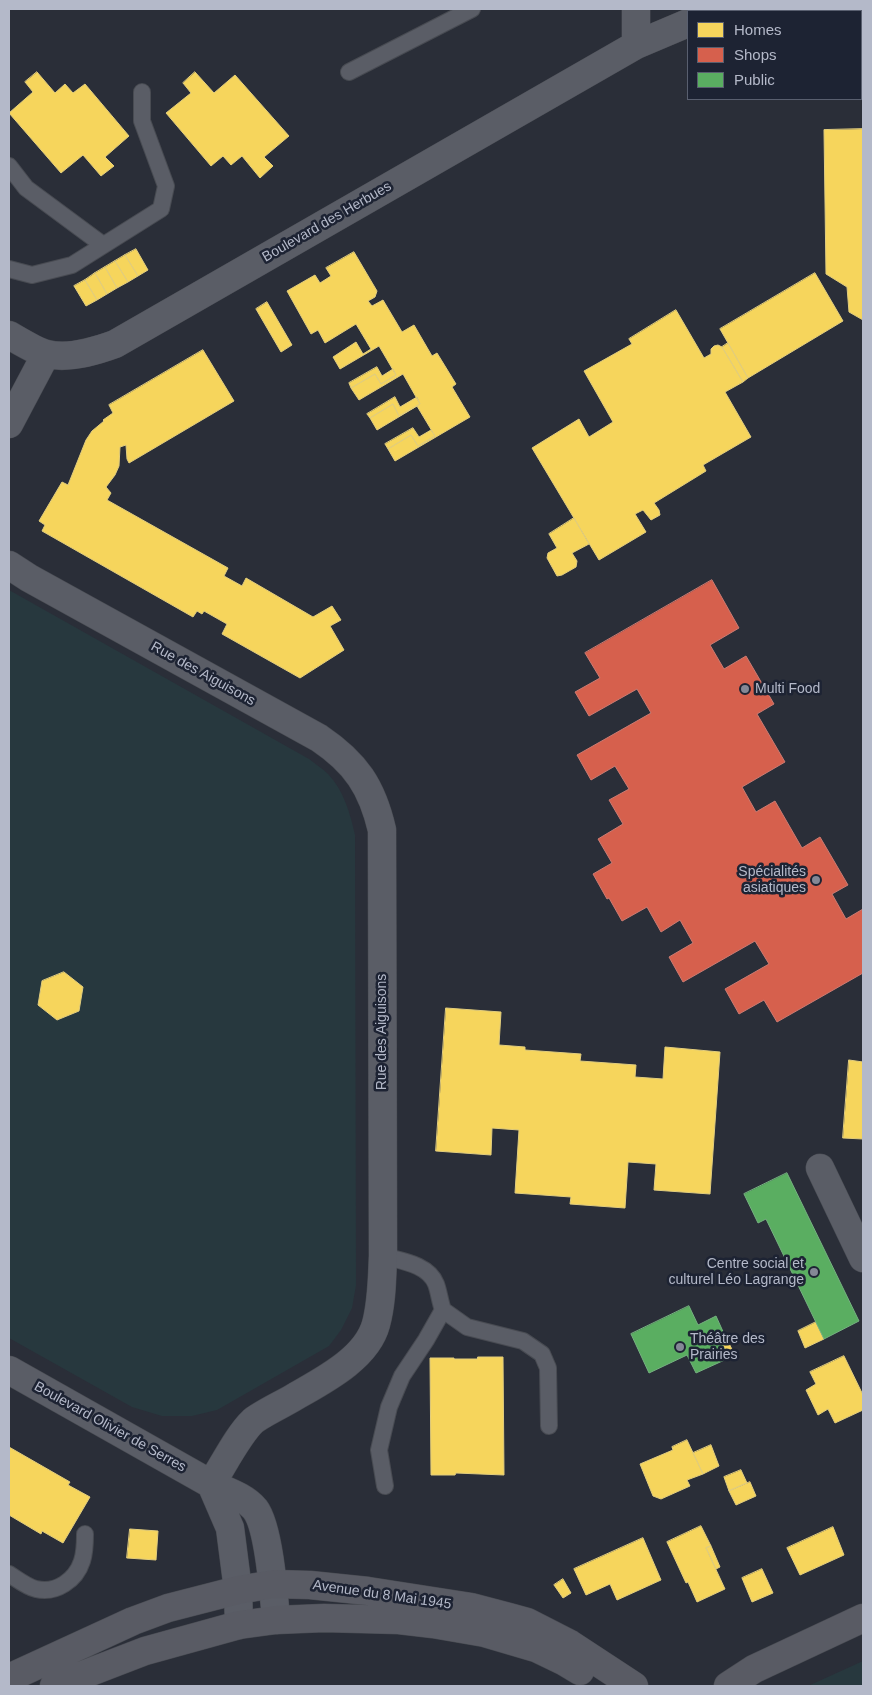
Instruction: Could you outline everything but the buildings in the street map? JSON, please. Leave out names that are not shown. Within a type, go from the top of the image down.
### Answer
[{"type":"main road","name":"Avenue du 8 Mai 1945","points":[[9,1678],[133,1621],[168,1608],[238,1590],[274,1584],[310,1585],[368,1591],[470,1608],[527,1622],[570,1644],[634,1686]]},
{"type":"main road","name":"Avenue du 8 Mai 1945","points":[[54,1686],[145,1651],[239,1625],[276,1620],[324,1618],[399,1620],[484,1633],[536,1648],[566,1662],[600,1686]]},
{"type":"main road","points":[[728,1686],[754,1669],[863,1618]]},
{"type":"street","points":[[636,9],[636,45]]},
{"type":"street","name":"Boulevard des Herbues","points":[[9,335],[46,354],[70,355],[95,351],[115,344],[636,45],[687,23]]},
{"type":"street","points":[[9,424],[46,354]]},
{"type":"street","name":"Rue des Aiguisons","points":[[9,565],[29,578],[319,738],[338,751],[366,785],[376,807],[382,830],[383,1256],[382,1290],[376,1326],[362,1349],[344,1367],[254,1421],[241,1437],[211,1484]]},
{"type":"street","points":[[820,1168],[863,1258]]},
{"type":"street","name":"Boulevard Olivier de Serres","points":[[9,1370],[211,1484],[244,1499],[256,1510],[264,1533],[274,1584],[276,1620]]},
{"type":"street","points":[[211,1484],[230,1528],[238,1590],[239,1625]]},
{"type":"lane","points":[[349,72],[472,9]]},
{"type":"lane","points":[[9,269],[32,275],[72,265],[161,209],[166,186],[142,121],[142,92]]},
{"type":"lane","points":[[9,166],[26,188],[103,246]]},
{"type":"lane","points":[[383,1256],[418,1266],[428,1272],[435,1282],[442,1310],[467,1327],[523,1341],[542,1354],[548,1368],[549,1426]]},
{"type":"lane","points":[[385,1486],[379,1450],[389,1407],[402,1376],[426,1340],[442,1310]]},
{"type":"lane","points":[[9,1574],[34,1589],[48,1591],[64,1585],[76,1573],[82,1562],[85,1534]]},
{"type":"shaded area","points":[[9,590],[309,759],[334,781],[342,795],[355,835],[356,1285],[352,1308],[341,1330],[329,1346],[217,1410],[192,1416],[162,1416],[132,1407],[9,1338]]},
{"type":"shaded area","points":[[863,1661],[863,1686],[808,1686]]},
{"type":"place","name":"Multi Food","points":[[745,689]]},
{"type":"place","name":"Spécialités asiatiques","points":[[816,880]]},
{"type":"place","name":"Centre social et culturel Léo Lagrange","points":[[814,1272]]},
{"type":"place","name":"Théâtre des Prairies","points":[[680,1347]]}]
